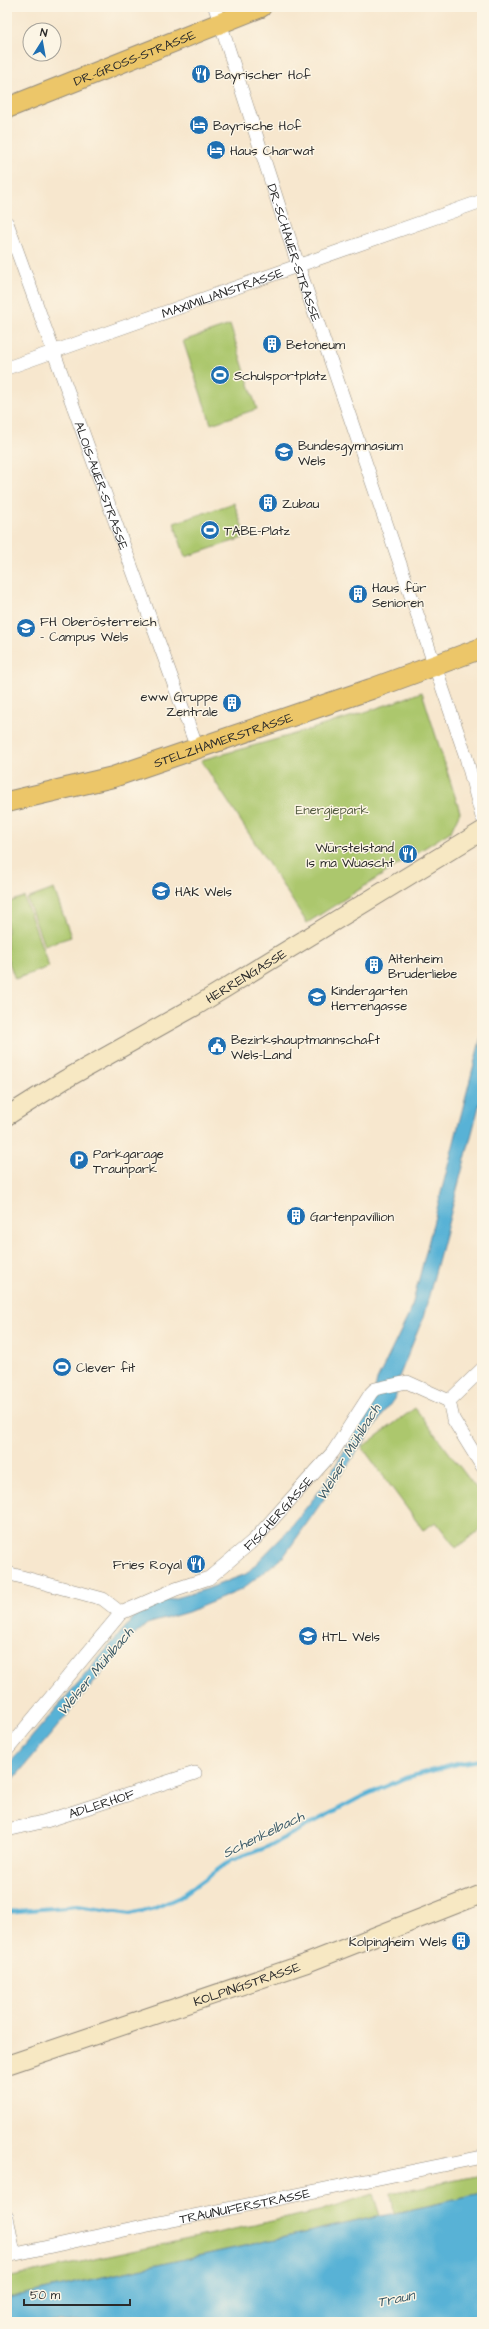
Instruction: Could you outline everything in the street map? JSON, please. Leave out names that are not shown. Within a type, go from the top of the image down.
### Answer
[{"type":"main road","name":"DR.-GROSS-STRASSE","points":[[7,108],[217,15],[261,7]]},
{"type":"main road","name":"STELZHAMERSTRASSE","points":[[7,802],[113,777],[482,648]]},
{"type":"street","name":"DR.-SCHAUER-STRASSE","points":[[217,15],[298,265],[466,757],[482,817]]},
{"type":"street","name":"MAXIMILIANSTRASSE","points":[[7,368],[52,350],[482,201]]},
{"type":"street","name":"ALOIS-AUER-STRASSE","points":[[7,223],[196,748]]},
{"type":"street","name":"HERRENGASSE","points":[[7,1116],[64,1080],[196,1006],[482,832]]},
{"type":"street","points":[[482,1369],[449,1401],[453,1419],[482,1466]]},
{"type":"street","name":"FISCHERGASSE","points":[[7,1750],[122,1613],[176,1589],[209,1578],[255,1540],[334,1452],[359,1409],[375,1389],[406,1382],[449,1401]]},
{"type":"street","points":[[7,1573],[102,1599],[122,1613]]},
{"type":"street","name":"ADLERHOF","points":[[7,1830],[46,1821],[195,1773]]},
{"type":"street","name":"KOLPINGSTRASSE","points":[[7,2065],[308,1963],[482,1894]]},
{"type":"street","name":"TRAUNUFERSTRASSE","points":[[11,2255],[129,2229],[482,2157]]},
{"type":"street","points":[[7,2218],[11,2255]]},
{"type":"green space","name":"Schulsportplatz","points":[[230,325],[257,409],[211,424],[183,341]]},
{"type":"green space","name":"TABE-Platz","points":[[234,503],[246,537],[185,557],[174,523]]},
{"type":"green space","name":"Energiepark","points":[[422,692],[460,812],[451,831],[307,923],[201,760],[313,729]]},
{"type":"green space","points":[[54,889],[71,937],[44,946],[27,899]]},
{"type":"green space","points":[[24,897],[49,967],[15,979],[7,957],[7,903]]},
{"type":"green space","points":[[415,1408],[482,1496],[482,1528],[456,1548],[436,1522],[423,1530],[362,1447]]},
{"type":"green space","points":[[482,2175],[482,2194],[394,2213],[391,2193]]},
{"type":"green space","points":[[373,2194],[380,2216],[7,2298],[7,2278],[319,2211]]},
{"type":"water","name":"Welser Mühlbach","points":[[482,1033],[482,1095],[423,1318],[399,1377],[396,1396],[284,1556],[241,1590],[188,1612],[147,1624],[120,1648],[107,1667],[7,1787],[7,1766],[142,1608],[207,1589],[246,1574],[286,1533],[325,1484],[372,1403],[377,1380],[411,1310]]},
{"type":"water","name":"Traun","points":[[482,2194],[482,2322],[7,2322],[7,2298]]},
{"type":"waterway","name":"Schenkelbach","points":[[7,1912],[77,1906],[130,1914],[155,1908],[180,1897],[231,1860],[265,1848],[359,1798],[405,1778],[461,1763],[482,1760]]},
{"type":"place","name":"Bayrischer Hof","points":[[201,74]]},
{"type":"place","name":"Bayrische Hof","points":[[199,125]]},
{"type":"place","name":"Haus Charwat","points":[[216,150]]},
{"type":"place","name":"Betoneum","points":[[272,344]]},
{"type":"place","name":"Schulsportplatz","points":[[220,375]]},
{"type":"place","name":"Bundesgymnasium Wels","points":[[284,452]]},
{"type":"place","name":"Zubau","points":[[268,503]]},
{"type":"place","name":"TABE-Platz","points":[[210,530]]},
{"type":"place","name":"Haus für Senioren","points":[[358,594]]},
{"type":"place","name":"FH Oberösterreich – Campus Wels","points":[[26,628]]},
{"type":"place","name":"eww Gruppe Zentrale","points":[[232,703]]},
{"type":"place","name":"Würstelstand Is ma Wuascht","points":[[408,854]]},
{"type":"place","name":"HAK Wels","points":[[161,891]]},
{"type":"place","name":"Altenheim Bruderliebe","points":[[374,965]]},
{"type":"place","name":"Kindergarten Herrengasse","points":[[317,997]]},
{"type":"place","name":"Bezirkshauptmannschaft Wels-Land","points":[[217,1046]]},
{"type":"place","name":"Parkgarage Traunpark","points":[[79,1160]]},
{"type":"place","name":"Gartenpavillion","points":[[296,1216]]},
{"type":"place","name":"Clever fit","points":[[62,1367]]},
{"type":"place","name":"Fries Royal","points":[[196,1564]]},
{"type":"place","name":"HTL Wels","points":[[308,1636]]},
{"type":"place","name":"Kolpingheim Wels","points":[[461,1941]]}]
